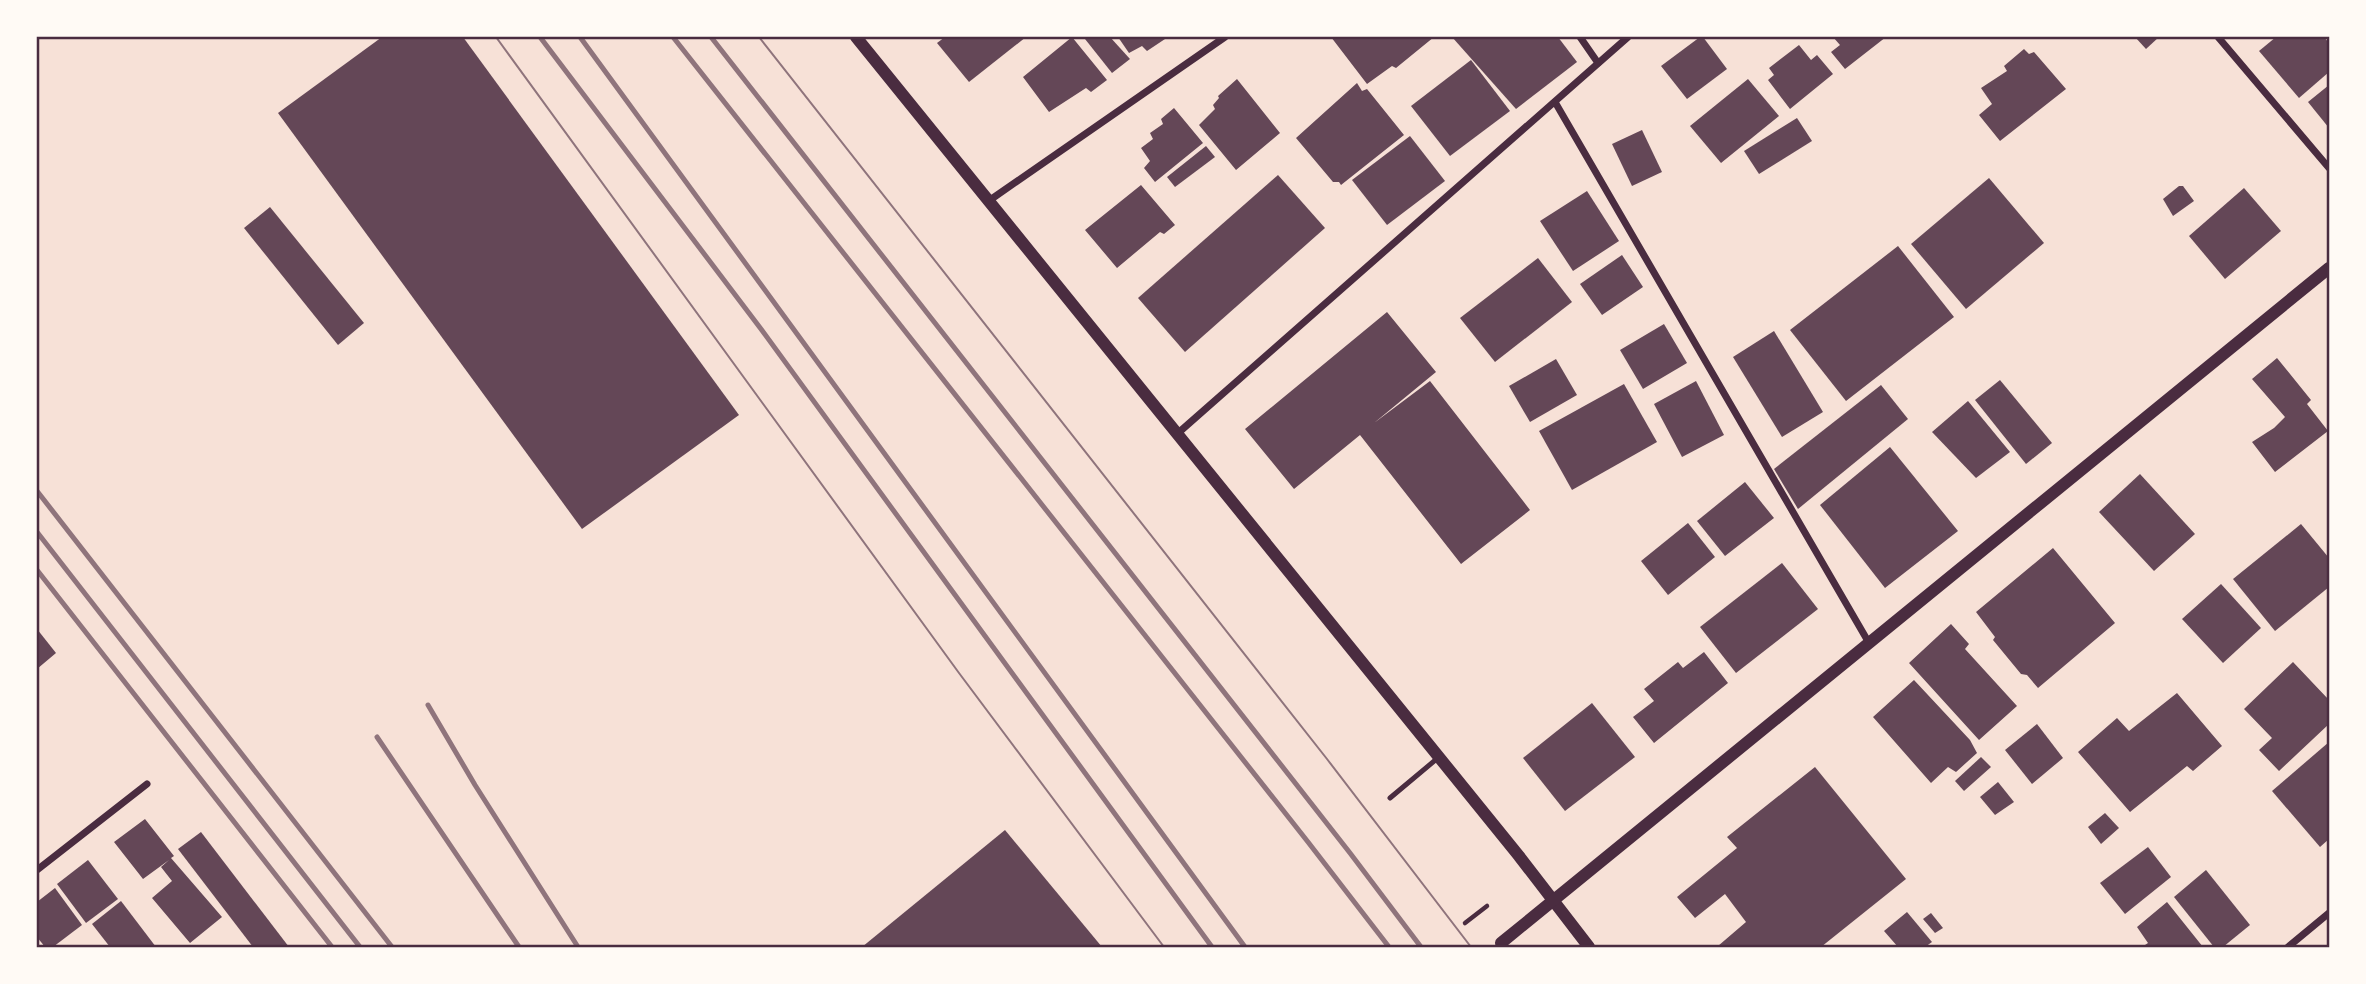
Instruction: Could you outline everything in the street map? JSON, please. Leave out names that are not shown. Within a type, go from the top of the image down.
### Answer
[{"type":"street","points":[[856,37],[1554,899],[1589,947]]},
{"type":"street","points":[[990,200],[1225,37]]},
{"type":"street","points":[[1580,37],[1598,63]]},
{"type":"street","points":[[1177,434],[1628,37]]},
{"type":"street","points":[[2218,37],[2329,168]]},
{"type":"street","points":[[1555,102],[1869,643]]},
{"type":"street","points":[[1501,943],[2329,268]]},
{"type":"street","points":[[38,866],[147,784]]},
{"type":"street","points":[[2288,947],[2329,913]]},
{"type":"lane","points":[[1390,798],[1439,757]]},
{"type":"path","points":[[1465,923],[1487,906]]},
{"type":"building","points":[[382,37],[463,37],[739,415],[582,529],[278,113]]},
{"type":"building","points":[[945,37],[1026,37],[969,82],[937,43]]},
{"type":"building","points":[[1072,37],[1107,80],[1091,92],[1086,88],[1049,112],[1023,77]]},
{"type":"building","points":[[1110,37],[1130,59],[1112,73],[1085,39]]},
{"type":"building","points":[[1118,37],[1168,37],[1147,51],[1142,46],[1129,53]]},
{"type":"building","points":[[1331,37],[1434,37],[1396,68],[1392,66],[1367,84]]},
{"type":"building","points":[[1452,37],[1558,37],[1577,62],[1516,109]]},
{"type":"building","points":[[1703,37],[1727,69],[1687,99],[1661,66]]},
{"type":"building","points":[[1833,37],[1886,37],[1845,69],[1831,52],[1840,45]]},
{"type":"building","points":[[2135,37],[2159,37],[2146,49]]},
{"type":"building","points":[[2276,37],[2324,37],[2329,43],[2329,72],[2299,98],[2259,51]]},
{"type":"building","points":[[1799,45],[1811,60],[1817,55],[1833,74],[1790,109],[1768,80],[1774,75],[1769,68]]},
{"type":"building","points":[[2024,49],[2029,54],[2034,52],[2066,89],[2000,141],[1979,115],[1992,104],[1981,88],[2007,71],[2004,66]]},
{"type":"building","points":[[1471,60],[1510,111],[1450,156],[1411,106]]},
{"type":"building","points":[[1237,79],[1280,133],[1236,170],[1199,125],[1215,109],[1213,105],[1218,96]]},
{"type":"building","points":[[1748,79],[1779,116],[1721,163],[1690,126]]},
{"type":"building","points":[[1357,83],[1362,91],[1367,89],[1404,135],[1341,185],[1339,182],[1333,182],[1296,138]]},
{"type":"building","points":[[2329,85],[2329,128],[2308,102]]},
{"type":"building","points":[[1174,108],[1203,143],[1155,182],[1144,168],[1150,161],[1141,148],[1153,139],[1150,133],[1163,124],[1161,119]]},
{"type":"building","points":[[1797,118],[1812,141],[1759,174],[1744,151]]},
{"type":"building","points":[[1642,130],[1662,172],[1632,186],[1612,144]]},
{"type":"building","points":[[1410,136],[1445,181],[1387,225],[1352,180]]},
{"type":"building","points":[[1206,146],[1215,157],[1175,187],[1167,177]]},
{"type":"building","points":[[1278,175],[1325,228],[1185,352],[1138,298]]},
{"type":"building","points":[[1989,178],[2044,243],[1966,309],[1911,244]]},
{"type":"building","points":[[1141,185],[1175,225],[1164,234],[1160,232],[1117,268],[1085,230]]},
{"type":"building","points":[[2179,186],[2183,186],[2194,201],[2173,216],[2163,199]]},
{"type":"building","points":[[2244,188],[2281,231],[2225,279],[2189,236]]},
{"type":"building","points":[[1587,191],[1619,241],[1573,271],[1540,221]]},
{"type":"building","points":[[270,207],[364,323],[338,345],[244,228]]},
{"type":"building","points":[[1898,246],[1954,317],[1846,401],[1790,330]]},
{"type":"building","points":[[1622,255],[1643,287],[1602,315],[1580,284]]},
{"type":"building","points":[[1538,258],[1572,302],[1495,362],[1460,318]]},
{"type":"building","points":[[1387,312],[1436,372],[1374,423],[1430,381],[1530,510],[1461,564],[1360,435],[1294,489],[1245,429]]},
{"type":"building","points":[[1664,324],[1687,363],[1643,389],[1620,350]]},
{"type":"building","points":[[1774,331],[1823,412],[1782,437],[1733,357]]},
{"type":"building","points":[[2277,358],[2311,400],[2307,404],[2328,431],[2275,472],[2252,442],[2274,428],[2285,417],[2252,379]]},
{"type":"building","points":[[1556,359],[1577,395],[1530,422],[1509,386]]},
{"type":"building","points":[[2000,380],[2052,443],[2026,464],[1975,400]]},
{"type":"building","points":[[1696,381],[1724,435],[1682,457],[1654,404]]},
{"type":"building","points":[[1624,384],[1657,442],[1572,490],[1539,431]]},
{"type":"building","points":[[1881,385],[1908,419],[1798,509],[1774,469]]},
{"type":"building","points":[[1968,401],[2010,452],[1976,478],[1932,432]]},
{"type":"building","points":[[1890,447],[1958,531],[1885,588],[1820,505]]},
{"type":"building","points":[[2140,474],[2195,534],[2154,571],[2099,512]]},
{"type":"building","points":[[1745,482],[1774,518],[1725,556],[1697,521]]},
{"type":"building","points":[[1688,523],[1715,557],[1668,595],[1641,561]]},
{"type":"building","points":[[2301,524],[2329,558],[2329,587],[2275,631],[2233,579]]},
{"type":"building","points":[[2053,548],[2115,623],[2038,688],[2027,675],[2021,674],[1993,640],[1995,637],[1976,612]]},
{"type":"building","points":[[1782,563],[1818,609],[1736,673],[1700,627]]},
{"type":"building","points":[[2221,584],[2261,628],[2223,663],[2182,619]]},
{"type":"building","points":[[1951,624],[1969,644],[1965,649],[2017,706],[1979,740],[1909,663]]},
{"type":"building","points":[[37,629],[56,653],[37,669]]},
{"type":"building","points":[[1704,652],[1728,683],[1654,743],[1633,717],[1654,701],[1644,689],[1678,662],[1683,668]]},
{"type":"building","points":[[2293,662],[2329,700],[2329,724],[2279,771],[2259,750],[2272,738],[2244,709]]},
{"type":"building","points":[[1914,680],[1970,740],[1977,753],[1956,772],[1948,767],[1931,783],[1873,717]]},
{"type":"building","points":[[2177,693],[2222,746],[2193,771],[2187,766],[2130,812],[2078,752],[2117,718],[2129,731]]},
{"type":"building","points":[[1592,703],[1635,757],[1565,811],[1523,758]]},
{"type":"building","points":[[2037,724],[2063,758],[2032,784],[2005,750]]},
{"type":"building","points":[[2329,742],[2329,839],[2320,847],[2272,791]]},
{"type":"building","points":[[1981,757],[1991,767],[1964,791],[1955,781]]},
{"type":"building","points":[[1815,767],[1906,879],[1821,947],[1719,947],[1746,922],[1725,894],[1695,918],[1677,897],[1737,848],[1727,837]]},
{"type":"building","points":[[1998,782],[2014,802],[1995,815],[1980,797]]},
{"type":"building","points":[[2105,813],[2119,828],[2101,844],[2088,827]]},
{"type":"building","points":[[145,819],[174,856],[171,858],[222,917],[190,943],[152,898],[172,881],[161,867],[169,860],[143,879],[114,842]]},
{"type":"building","points":[[1005,830],[1102,947],[862,947]]},
{"type":"building","points":[[201,832],[289,947],[253,947],[178,849]]},
{"type":"building","points":[[2148,847],[2171,877],[2125,914],[2100,883]]},
{"type":"building","points":[[88,860],[118,899],[86,923],[57,884]]},
{"type":"building","points":[[2206,870],[2250,925],[2223,947],[2214,947],[2174,897]]},
{"type":"building","points":[[55,888],[82,925],[53,947],[45,947],[37,937],[37,902]]},
{"type":"building","points":[[121,901],[156,947],[110,947],[92,924]]},
{"type":"building","points":[[2167,902],[2203,947],[2142,947],[2148,943],[2137,927]]},
{"type":"building","points":[[1907,912],[1932,942],[1925,947],[1898,947],[1884,931]]},
{"type":"building","points":[[1931,913],[1943,928],[1935,933],[1923,919]]},
{"type":"tram line","points":[[496,37],[959,673],[1164,947]]},
{"type":"tram line","points":[[759,37],[1327,759],[1471,947]]},
{"type":"railway","points":[[540,37],[761,329],[1212,947]]},
{"type":"railway","points":[[580,37],[1245,947]]},
{"type":"railway","points":[[673,37],[1389,947]]},
{"type":"railway","points":[[711,37],[1421,947]]},
{"type":"railway","points":[[37,491],[392,947]]},
{"type":"railway","points":[[37,532],[360,947]]},
{"type":"railway","points":[[37,570],[332,947]]},
{"type":"railway","points":[[428,705],[475,785],[578,947]]},
{"type":"railway","points":[[377,737],[519,947]]}]
